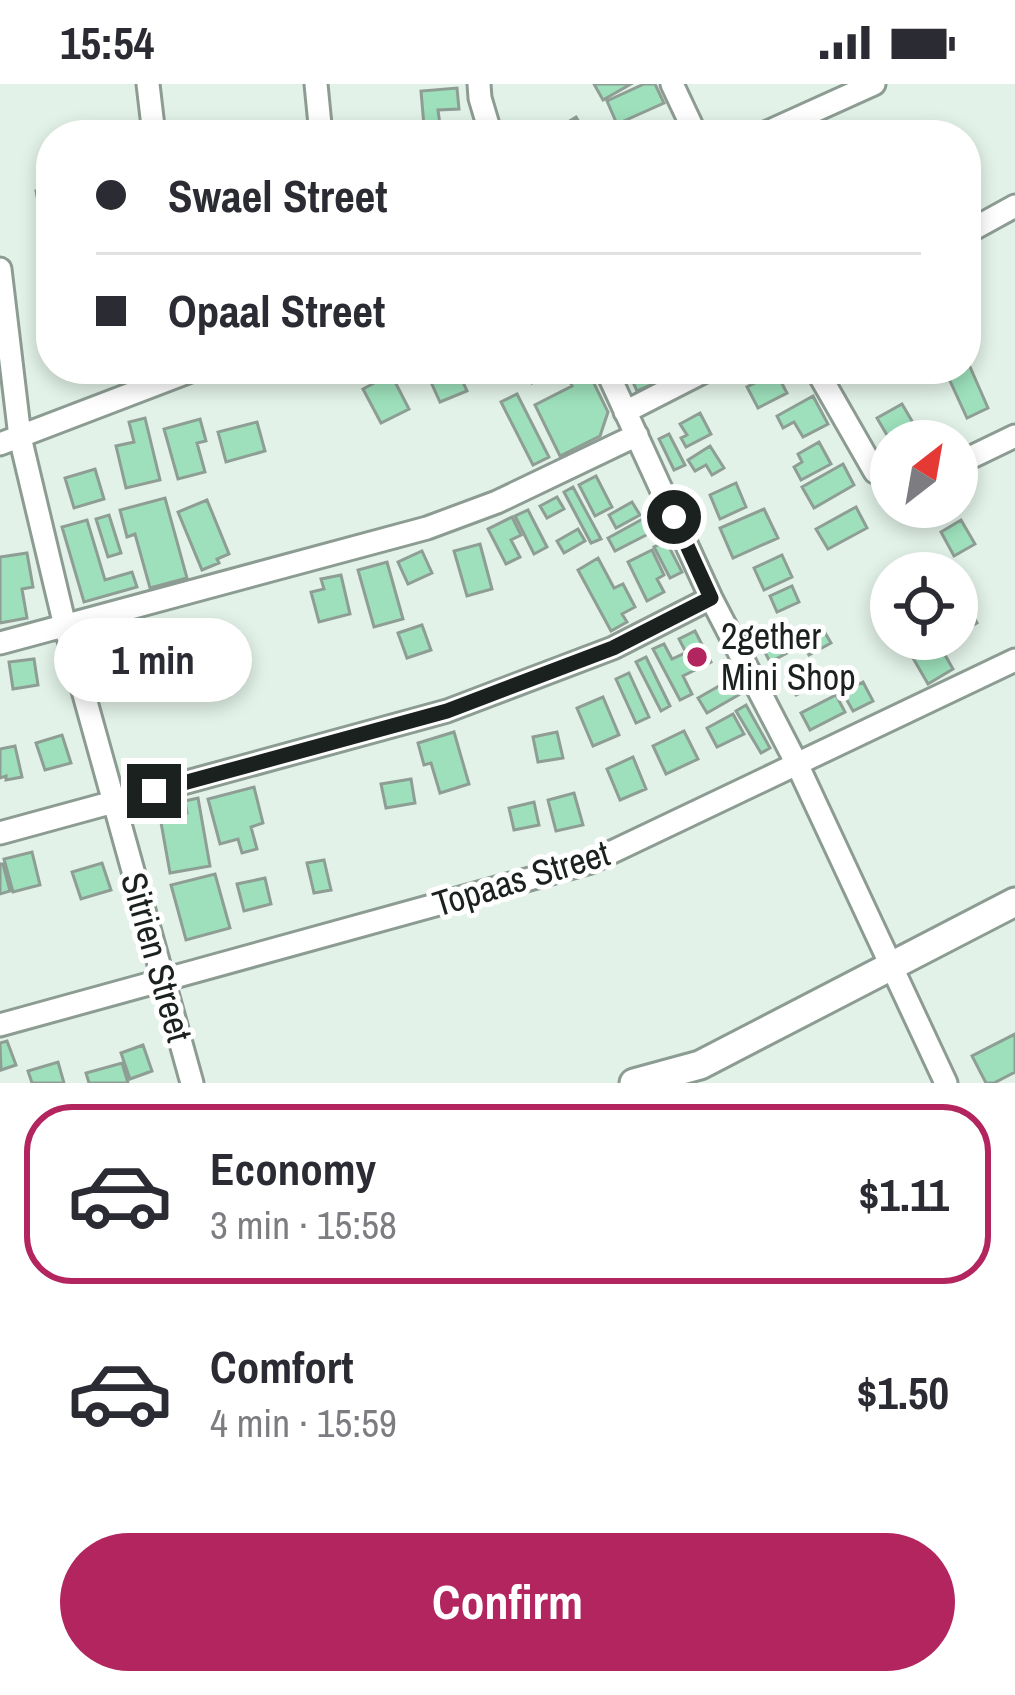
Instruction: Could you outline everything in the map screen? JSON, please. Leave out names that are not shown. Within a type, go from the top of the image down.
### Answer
[{"type":"street","points":[[148,84],[152,120]]},
{"type":"street","points":[[316,84],[320,120]]},
{"type":"street","points":[[479,84],[487,120]]},
{"type":"street","points":[[672,84],[689,120]]},
{"type":"street","points":[[794,120],[874,84]]},
{"type":"street","points":[[981,224],[1015,206]]},
{"type":"street","name":"Sitrien Street","points":[[0,269],[10,441],[192,1083]]},
{"type":"street","points":[[10,441],[157,384]]},
{"type":"street","points":[[613,384],[946,1083]]},
{"type":"street","points":[[625,412],[680,384]]},
{"type":"street","points":[[825,384],[870,463]]},
{"type":"street","points":[[0,643],[427,529],[497,502],[637,435]]},
{"type":"street","points":[[978,454],[1015,436]]},
{"type":"street","points":[[0,833],[447,711],[613,648],[711,598]]},
{"type":"street","name":"Topaas Street","points":[[0,1025],[591,862],[1015,660]]},
{"type":"street","points":[[634,1083],[705,1074],[890,967],[1015,902]]},
{"type":"building","points":[[594,84],[631,84],[603,100]]},
{"type":"building","points":[[644,84],[655,84],[664,103],[615,120],[607,101]]},
{"type":"building","points":[[457,88],[459,109],[438,110],[439,120],[423,120],[421,91]]},
{"type":"building","points":[[396,384],[409,409],[381,423],[363,389]]},
{"type":"building","points":[[432,384],[464,384],[467,391],[440,402]]},
{"type":"building","points":[[594,384],[608,412],[600,436],[560,456],[535,405],[572,386]]},
{"type":"building","points":[[782,384],[787,393],[758,408],[747,387]]},
{"type":"building","points":[[951,384],[978,384],[988,408],[967,418]]},
{"type":"building","points":[[517,394],[549,457],[533,465],[501,402]]},
{"type":"building","points":[[813,396],[828,424],[803,437],[794,422],[783,428],[777,416]]},
{"type":"building","points":[[902,404],[911,420],[878,420]]},
{"type":"building","points":[[700,413],[711,434],[686,447],[681,438],[687,435],[680,424]]},
{"type":"building","points":[[145,418],[160,480],[126,488],[116,446],[134,442],[129,422]]},
{"type":"building","points":[[200,419],[206,441],[197,443],[205,472],[178,479],[164,429]]},
{"type":"building","points":[[257,422],[265,451],[226,462],[218,432]]},
{"type":"building","points":[[669,434],[685,465],[674,470],[659,439]]},
{"type":"building","points":[[819,442],[831,464],[801,480],[794,467],[802,462],[798,454]]},
{"type":"building","points":[[710,446],[724,468],[712,475],[706,465],[695,471],[688,460]]},
{"type":"building","points":[[843,464],[854,485],[814,508],[802,487]]},
{"type":"building","points":[[95,469],[104,499],[74,508],[65,478]]},
{"type":"building","points":[[596,476],[612,507],[595,516],[579,485]]},
{"type":"building","points":[[736,483],[746,507],[720,519],[710,495]]},
{"type":"building","points":[[573,487],[601,539],[591,543],[564,492]]},
{"type":"building","points":[[557,497],[564,509],[547,518],[540,506]]},
{"type":"building","points":[[165,498],[187,578],[150,588],[135,534],[127,537],[120,510]]},
{"type":"building","points":[[207,500],[229,554],[202,570],[178,512]]},
{"type":"building","points":[[632,502],[640,515],[616,528],[609,515]]},
{"type":"building","points":[[856,507],[867,528],[828,549],[816,529]]},
{"type":"building","points":[[764,509],[778,538],[733,558],[720,528]]},
{"type":"building","points":[[528,510],[547,547],[534,554],[515,516]]},
{"type":"building","points":[[109,515],[121,553],[108,557],[96,519]]},
{"type":"building","points":[[650,515],[658,529],[615,551],[608,538]]},
{"type":"building","points":[[512,517],[521,535],[511,540],[520,557],[506,564],[488,529]]},
{"type":"building","points":[[87,520],[105,580],[132,572],[137,587],[84,602],[62,527]]},
{"type":"building","points":[[966,528],[975,544],[952,552],[941,532]]},
{"type":"building","points":[[578,529],[585,541],[564,553],[557,541]]},
{"type":"building","points":[[666,541],[682,572],[670,578],[654,547]]},
{"type":"building","points":[[480,544],[492,589],[467,596],[454,551]]},
{"type":"building","points":[[652,550],[664,575],[657,579],[664,592],[647,601],[628,562]]},
{"type":"building","points":[[422,551],[432,573],[408,584],[398,562]]},
{"type":"building","points":[[27,553],[33,587],[22,589],[27,618],[0,623],[0,557]]},
{"type":"building","points":[[782,555],[792,577],[764,590],[754,568]]},
{"type":"building","points":[[598,558],[614,588],[623,584],[635,607],[622,614],[627,622],[611,631],[578,570]]},
{"type":"building","points":[[387,562],[403,619],[374,627],[358,570]]},
{"type":"building","points":[[341,575],[350,614],[319,622],[311,592],[324,589],[321,579]]},
{"type":"building","points":[[792,586],[799,602],[777,612],[770,596]]},
{"type":"building","points":[[422,625],[431,650],[407,658],[398,633]]},
{"type":"building","points":[[821,626],[831,643],[809,655],[799,638]]},
{"type":"building","points":[[784,630],[795,649],[770,662],[760,643]]},
{"type":"building","points":[[695,631],[711,662],[695,670],[679,639]]},
{"type":"building","points":[[664,644],[672,659],[683,654],[693,671],[683,676],[692,694],[680,700],[653,649]]},
{"type":"building","points":[[646,657],[670,706],[661,711],[636,662]]},
{"type":"building","points":[[34,659],[38,685],[13,689],[9,662]]},
{"type":"building","points":[[914,660],[948,660],[953,669],[928,684]]},
{"type":"building","points":[[805,671],[813,687],[796,695],[788,680]]},
{"type":"building","points":[[629,673],[649,717],[636,723],[616,679]]},
{"type":"building","points":[[733,678],[742,693],[707,713],[698,698]]},
{"type":"building","points":[[863,682],[873,701],[853,711],[843,693]]},
{"type":"building","points":[[836,695],[845,712],[810,730],[801,713]]},
{"type":"building","points":[[603,697],[619,735],[593,746],[577,708]]},
{"type":"building","points":[[746,705],[770,748],[761,753],[736,711]]},
{"type":"building","points":[[733,714],[744,734],[717,747],[707,728]]},
{"type":"building","points":[[684,731],[698,759],[666,774],[653,746]]},
{"type":"building","points":[[454,732],[469,784],[440,793],[431,763],[424,765],[418,743]]},
{"type":"building","points":[[557,732],[563,758],[538,762],[533,737]]},
{"type":"building","points":[[62,735],[71,763],[45,770],[36,743]]},
{"type":"building","points":[[15,746],[22,777],[0,778],[0,749]]},
{"type":"building","points":[[633,757],[646,789],[620,800],[607,769]]},
{"type":"building","points":[[411,779],[415,803],[386,808],[381,784]]},
{"type":"building","points":[[254,787],[263,823],[251,827],[257,849],[242,853],[238,839],[220,844],[208,799]]},
{"type":"building","points":[[574,793],[583,825],[556,831],[548,800]]},
{"type":"building","points":[[198,798],[210,866],[170,873],[160,817],[187,813],[185,801]]},
{"type":"building","points":[[534,802],[539,825],[514,830],[509,808]]},
{"type":"building","points":[[32,852],[40,885],[13,892],[4,859]]},
{"type":"building","points":[[324,860],[331,890],[314,893],[307,863]]},
{"type":"building","points":[[102,863],[111,890],[81,899],[72,872]]},
{"type":"building","points":[[0,864],[10,891],[0,894]]},
{"type":"building","points":[[215,874],[230,928],[186,940],[171,885]]},
{"type":"building","points":[[265,878],[271,904],[244,911],[237,884]]},
{"type":"building","points":[[1015,1034],[1015,1072],[986,1083],[972,1056]]},
{"type":"building","points":[[7,1041],[16,1065],[1,1070],[0,1043]]},
{"type":"building","points":[[143,1045],[152,1071],[130,1079],[121,1053]]},
{"type":"building","points":[[58,1062],[64,1083],[32,1083],[28,1071]]},
{"type":"building","points":[[122,1063],[128,1083],[89,1083],[86,1073]]},
{"type":"place","name":"2gether Mini Shop","points":[[697,657]]},
{"type":"route","points":[[154,791],[447,711],[613,648],[711,598],[674,517]]}]
